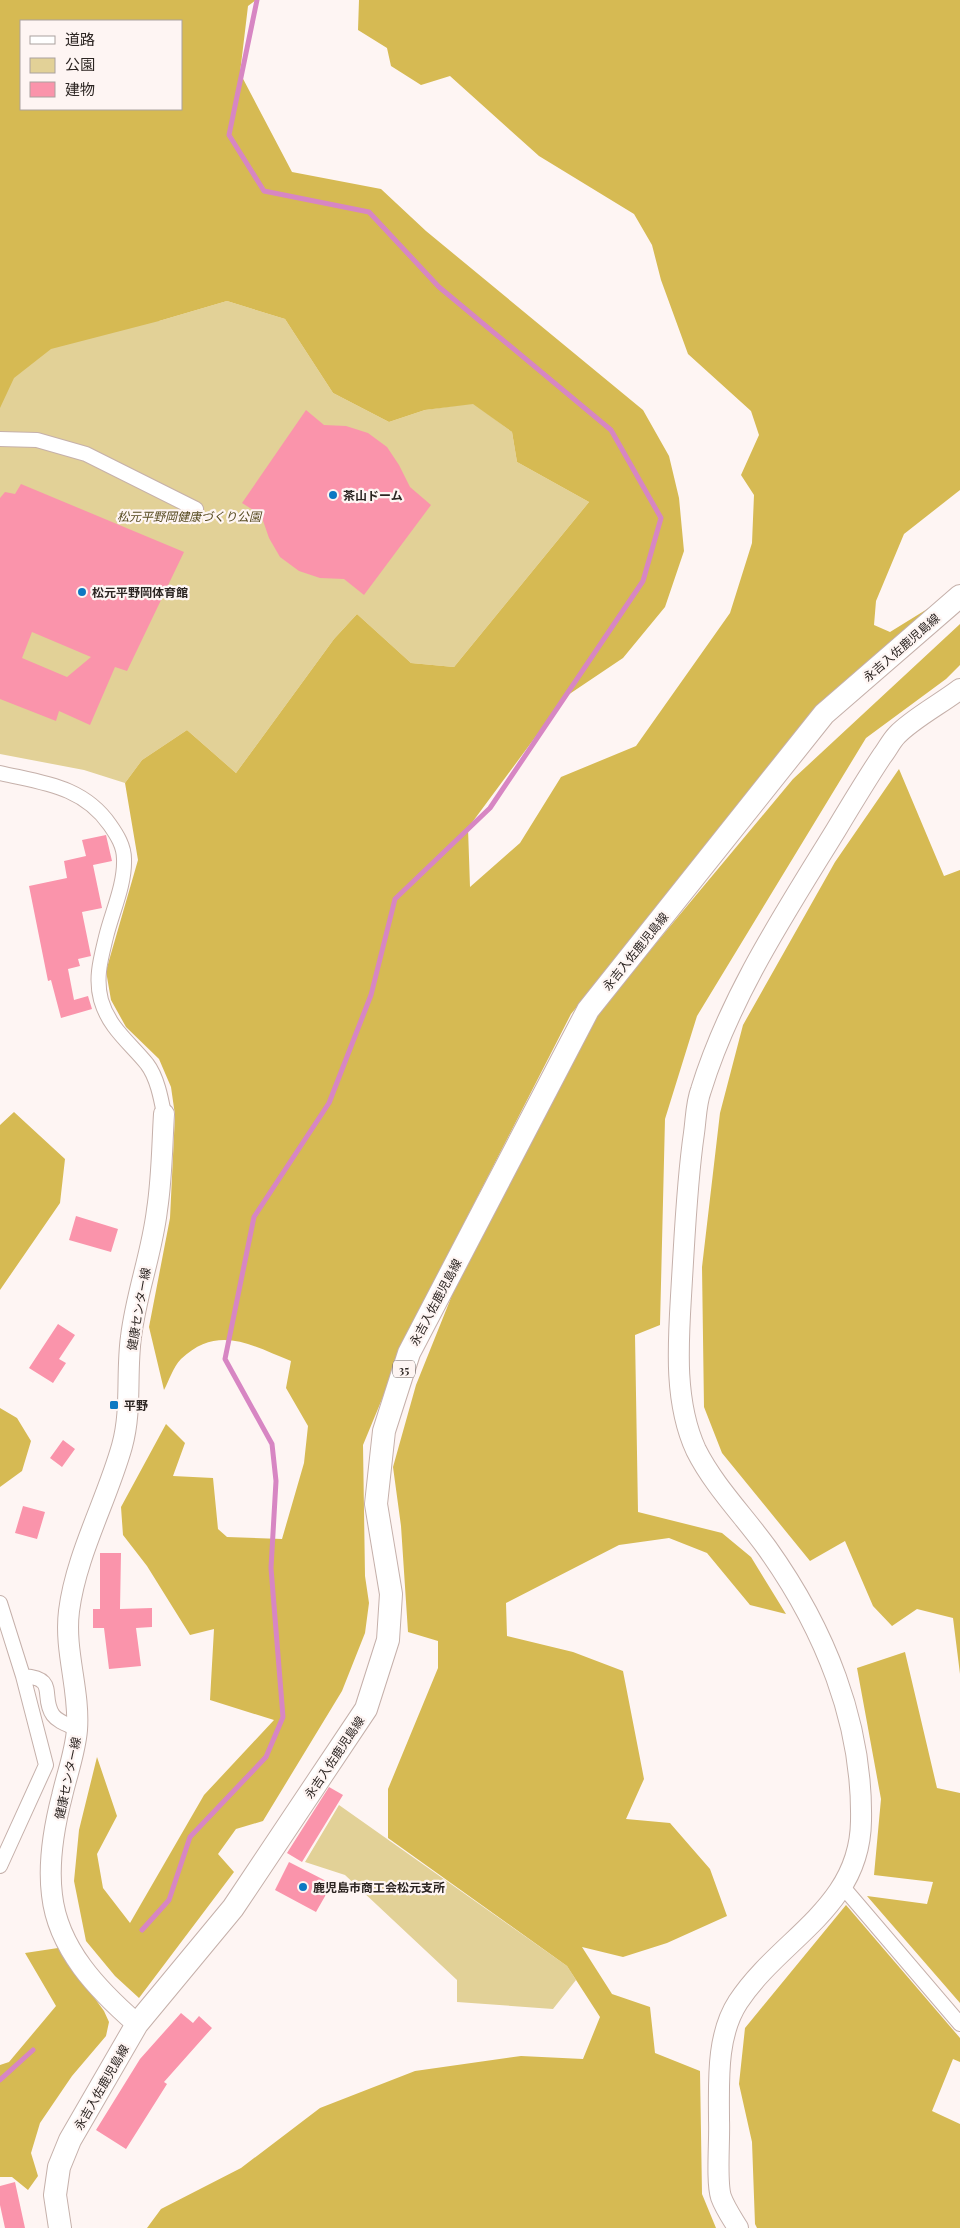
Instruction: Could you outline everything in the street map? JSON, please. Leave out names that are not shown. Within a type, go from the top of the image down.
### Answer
[{"type":"main road","name":"永吉入佐鹿児島線","points":[[60,2228],[55,2195],[59,2167],[70,2140],[137,2024],[233,1908],[366,1709],[388,1640],[391,1594],[376,1504],[383,1440],[409,1353],[588,1010],[824,714],[960,596]]},
{"type":"street","points":[[0,439],[37,440],[86,454],[196,510]]},
{"type":"street","points":[[738,2228],[720,2195],[719,2082],[724,2036],[737,2003],[777,1957],[823,1912],[842,1888],[856,1860],[861,1828],[862,1793],[853,1738],[842,1690],[825,1644],[768,1549],[715,1481],[696,1448],[682,1405],[679,1337],[689,1166],[699,1093],[729,1018],[753,967],[868,776],[897,734],[960,690]]},
{"type":"street","name":"健康センター線","points":[[0,773],[65,788],[88,802],[104,817],[119,838],[124,858],[122,877],[97,974],[101,1000],[112,1025],[148,1065],[160,1095],[164,1114],[157,1210],[131,1336],[128,1415],[117,1461],[78,1573],[69,1610],[68,1645],[77,1729],[72,1760],[62,1795],[51,1858],[52,1896],[60,1927],[70,1952],[119,2008],[137,2024]]},
{"type":"street","points":[[0,1603],[23,1676],[46,1765],[0,1866]]},
{"type":"street","points":[[23,1676],[38,1678],[48,1691],[48,1702],[53,1715],[61,1722],[77,1729]]},
{"type":"street","points":[[842,1888],[960,2024]]},
{"type":"green space","name":"松元平野岡健康づくり公園","points":[[227,301],[285,319],[333,393],[389,422],[425,410],[473,403],[512,432],[517,462],[589,502],[454,667],[411,663],[357,614],[334,639],[236,773],[187,730],[142,760],[125,783],[84,770],[0,754],[0,304],[159,321]]},
{"type":"green space","points":[[339,1805],[567,1966],[576,1980],[553,2009],[457,2002],[457,1980],[345,1875],[305,1862]]},
{"type":"shaded area","points":[[0,0],[256,0],[248,6],[240,73],[292,172],[381,189],[426,231],[643,410],[669,456],[679,498],[684,551],[665,607],[623,658],[565,697],[468,828],[470,887],[520,843],[561,777],[636,746],[730,613],[752,543],[754,495],[741,475],[759,435],[751,411],[688,354],[661,280],[652,245],[634,214],[539,156],[450,76],[421,85],[391,66],[387,48],[358,30],[359,0],[960,0],[960,490],[904,534],[876,601],[874,625],[890,632],[958,590],[727,820],[571,1014],[416,1317],[363,1445],[365,1576],[369,1603],[365,1633],[342,1691],[263,1821],[236,1829],[218,1854],[234,1872],[139,1998],[115,1976],[86,1941],[74,1881],[79,1830],[97,1757],[117,1816],[97,1854],[103,1888],[130,1923],[204,1795],[274,1720],[210,1700],[214,1629],[190,1635],[147,1566],[123,1535],[121,1507],[166,1424],[185,1443],[173,1476],[213,1478],[218,1529],[227,1537],[282,1539],[304,1463],[308,1426],[286,1388],[291,1361],[248,1344],[222,1340],[208,1342],[195,1348],[178,1362],[164,1390],[149,1327],[170,1218],[175,1115],[171,1087],[159,1059],[126,1027],[111,1000],[106,971],[138,860],[125,783],[142,760],[187,730],[236,773],[334,639],[357,614],[411,663],[454,667],[589,502],[517,462],[512,432],[473,404],[425,410],[389,422],[333,393],[285,319],[227,301],[51,349],[14,378],[0,408]]},
{"type":"shaded area","points":[[960,624],[960,665],[946,679],[866,738],[697,1016],[665,1119],[660,1325],[635,1335],[638,1512],[722,1533],[751,1557],[786,1614],[750,1605],[707,1553],[669,1538],[619,1545],[506,1603],[507,1636],[573,1652],[623,1671],[644,1779],[626,1819],[670,1823],[710,1869],[727,1916],[667,1943],[623,1957],[582,1947],[612,1994],[650,2007],[655,2053],[700,2071],[702,2194],[716,2228],[147,2228],[161,2209],[241,2168],[320,2108],[415,2071],[521,2056],[583,2059],[600,2017],[567,1966],[388,1838],[388,1789],[438,1668],[438,1641],[408,1632],[401,1526],[393,1467],[416,1385],[467,1258],[602,1008],[793,779]]},
{"type":"shaded area","points":[[899,769],[944,876],[960,870],[960,1674],[953,1618],[917,1609],[892,1626],[873,1606],[845,1541],[810,1561],[722,1453],[704,1407],[702,1267],[720,1113],[743,1025],[835,862]]},
{"type":"shaded area","points":[[14,1112],[65,1159],[60,1203],[0,1290],[0,1125]]},
{"type":"shaded area","points":[[0,1408],[17,1418],[31,1441],[22,1471],[0,1487]]},
{"type":"shaded area","points":[[905,1652],[937,1788],[960,1793],[960,2003],[867,1896],[927,1904],[933,1882],[874,1875],[881,1799],[857,1668]]},
{"type":"shaded area","points":[[846,1905],[960,2038],[960,2062],[953,2059],[932,2111],[960,2124],[960,2228],[757,2228],[755,2224],[752,2142],[739,2084],[745,2028]]},
{"type":"shaded area","points":[[58,1948],[104,2011],[109,2022],[106,2036],[72,2076],[40,2123],[31,2153],[38,2176],[28,2190],[12,2177],[0,2177],[0,2065],[9,2062],[56,2006],[25,1953]]},
{"type":"building","name":"茶山ドーム","points":[[306,410],[324,425],[346,426],[368,433],[387,447],[410,487],[431,505],[364,595],[344,579],[320,578],[299,571],[280,557],[269,538],[261,515],[242,503]]},
{"type":"building","name":"松元平野岡体育館","points":[[21,484],[184,552],[127,671],[115,667],[90,725],[59,711],[56,721],[0,699],[0,498],[5,492],[15,494]],"holes":[[[32,632],[91,657],[67,677],[22,658]]]},
{"type":"building","points":[[106,835],[112,861],[93,865],[102,908],[82,912],[91,956],[78,959],[80,966],[68,969],[74,1000],[88,996],[92,1009],[61,1018],[51,980],[48,981],[29,886],[67,878],[64,861],[86,856],[82,840]]},
{"type":"building","points":[[76,1216],[118,1229],[111,1252],[69,1240]]},
{"type":"building","points":[[58,1324],[75,1335],[59,1359],[66,1363],[53,1383],[29,1368]]},
{"type":"building","points":[[63,1440],[75,1449],[62,1467],[50,1458]]},
{"type":"building","points":[[23,1506],[45,1512],[37,1539],[15,1533]]},
{"type":"building","points":[[100,1553],[121,1553],[120,1609],[152,1608],[152,1627],[136,1628],[141,1666],[109,1669],[104,1628],[93,1628],[93,1609],[100,1609]]},
{"type":"building","points":[[329,1787],[343,1795],[302,1862],[287,1853]]},
{"type":"building","name":"鹿児島市商工会松元支所","points":[[289,1862],[332,1884],[316,1912],[275,1890]]},
{"type":"building","points":[[181,2013],[193,2023],[199,2016],[212,2028],[164,2082],[167,2084],[126,2149],[96,2130],[140,2059]]},
{"type":"building","points":[[15,2182],[25,2228],[5,2228],[0,2205],[0,2186]]},
{"type":"waterway","points":[[142,1930],[169,1900],[190,1837],[266,1757],[283,1717],[271,1568],[276,1481],[272,1444],[225,1359],[254,1217],[329,1103],[371,995],[395,899],[490,808],[643,581],[661,518],[611,430],[439,287],[369,212],[264,191],[229,135],[257,0]]},
{"type":"waterway","points":[[0,2080],[33,2050]]},
{"type":"place","name":"茶山ドーム","points":[[333,495]]},
{"type":"place","name":"松元平野岡体育館","points":[[82,592]]},
{"type":"place","name":"平野","points":[[114,1405]]},
{"type":"place","name":"鹿児島市商工会松元支所","points":[[303,1887]]}]
